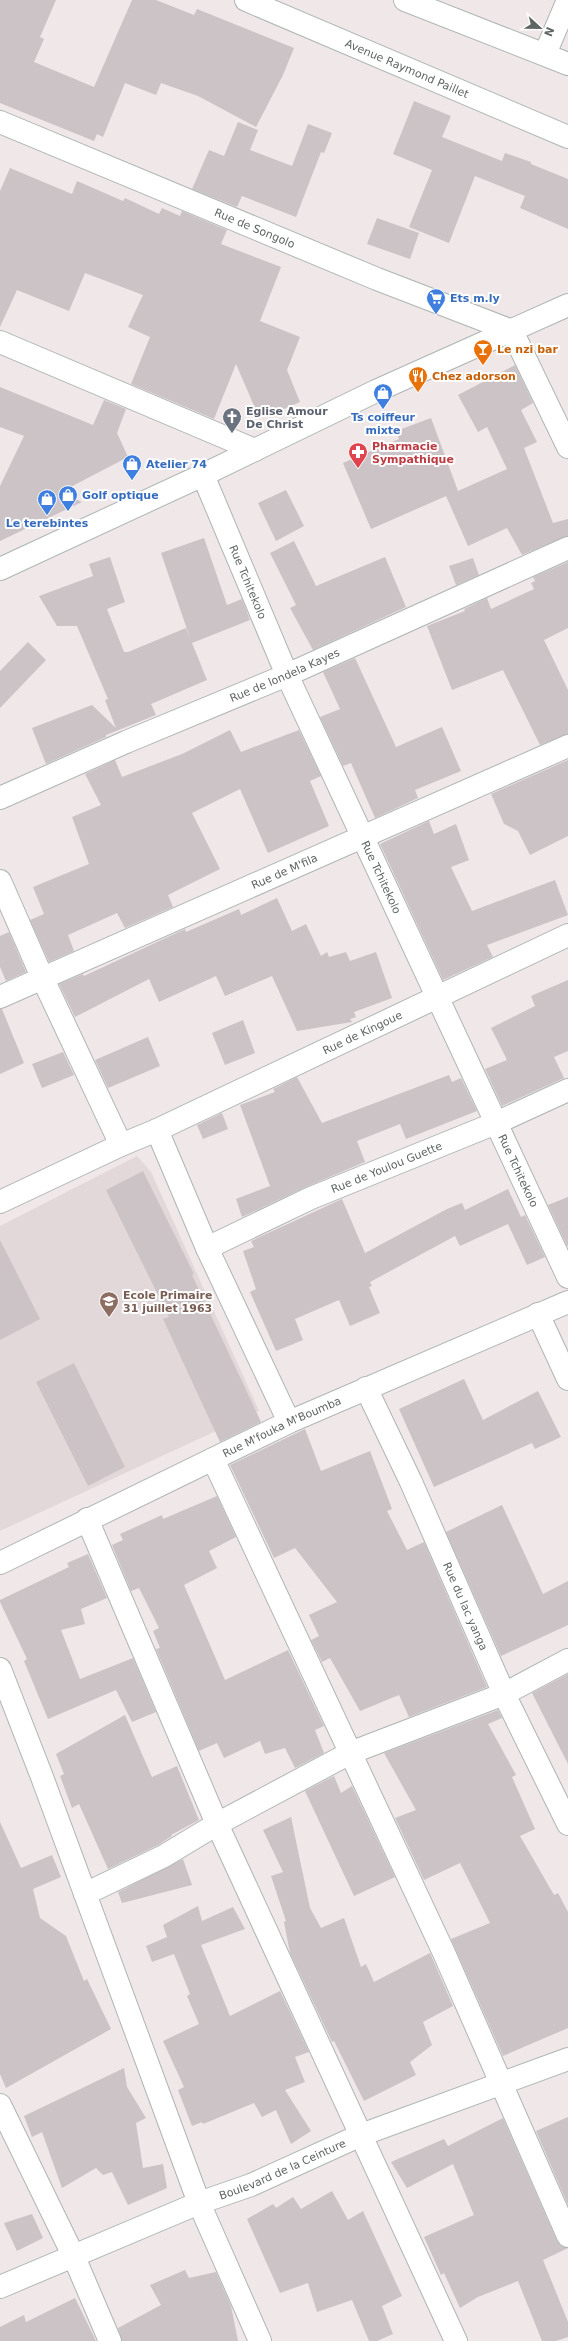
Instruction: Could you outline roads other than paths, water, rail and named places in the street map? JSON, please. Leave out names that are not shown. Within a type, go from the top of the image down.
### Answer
[{"type":"street","name":"Avenue Raymond Paillet","points":[[246,0],[568,137]]},
{"type":"street","points":[[545,54],[568,0]]},
{"type":"street","points":[[411,1],[568,64]]},
{"type":"street","name":"Rue de Songolo","points":[[0,122],[377,279],[512,331]]},
{"type":"street","points":[[0,569],[203,475],[376,391],[568,305]]},
{"type":"street","points":[[512,331],[568,447]]},
{"type":"street","points":[[0,342],[255,450]]},
{"type":"street","name":"Rue Tchitekolo","points":[[203,475],[287,675],[568,1276]]},
{"type":"street","name":"Rue de londela Kayes","points":[[0,798],[126,742],[287,675],[568,548]]},
{"type":"street","name":"Rue de M'fila","points":[[0,997],[42,977],[568,746]]},
{"type":"street","points":[[0,881],[42,977],[121,1145]]},
{"type":"street","name":"Rue de Kingoue","points":[[0,1202],[121,1145],[157,1130],[568,935]]},
{"type":"street","name":"Rue de Youlou Guette","points":[[207,1248],[311,1198],[496,1123],[568,1090]]},
{"type":"street","points":[[157,1130],[207,1248],[289,1422]]},
{"type":"street","name":"Rue M'fouka M'Boumba","points":[[0,1563],[86,1519],[289,1422],[568,1302]]},
{"type":"street","points":[[538,1314],[568,1379]]},
{"type":"street","name":"Rue du lac yanga","points":[[366,1388],[411,1482],[504,1694],[568,1824]]},
{"type":"street","points":[[213,1458],[444,1953],[568,2236]]},
{"type":"street","points":[[86,1519],[217,1824],[456,2341]]},
{"type":"street","points":[[85,1894],[164,1856],[217,1824],[350,1753],[504,1694],[568,1660]]},
{"type":"street","points":[[0,1669],[199,2203],[260,2341]]},
{"type":"street","name":"Boulevard de la Ceinture","points":[[0,2287],[199,2203],[251,2185],[361,2135],[568,2059]]},
{"type":"street","points":[[0,2105],[74,2257],[110,2341]]},
{"type":"place","name":"Ets m.ly","points":[[436,315]]},
{"type":"place","name":"Le nzi bar","points":[[483,366]]},
{"type":"place","name":"Chez adorson","points":[[418,393]]},
{"type":"place","name":"Ts coiffeur mixte","points":[[383,410]]},
{"type":"place","name":"Eglise Amour De Christ","points":[[232,434]]},
{"type":"place","name":"Pharmacie Sympathique","points":[[358,469]]},
{"type":"place","name":"Atelier 74","points":[[132,481]]},
{"type":"place","name":"Golf optique","points":[[68,512]]},
{"type":"place","name":"Le terebintes","points":[[47,516]]},
{"type":"place","name":"Ecole Primaire 31 juillet 1963","points":[[109,1318]]}]
